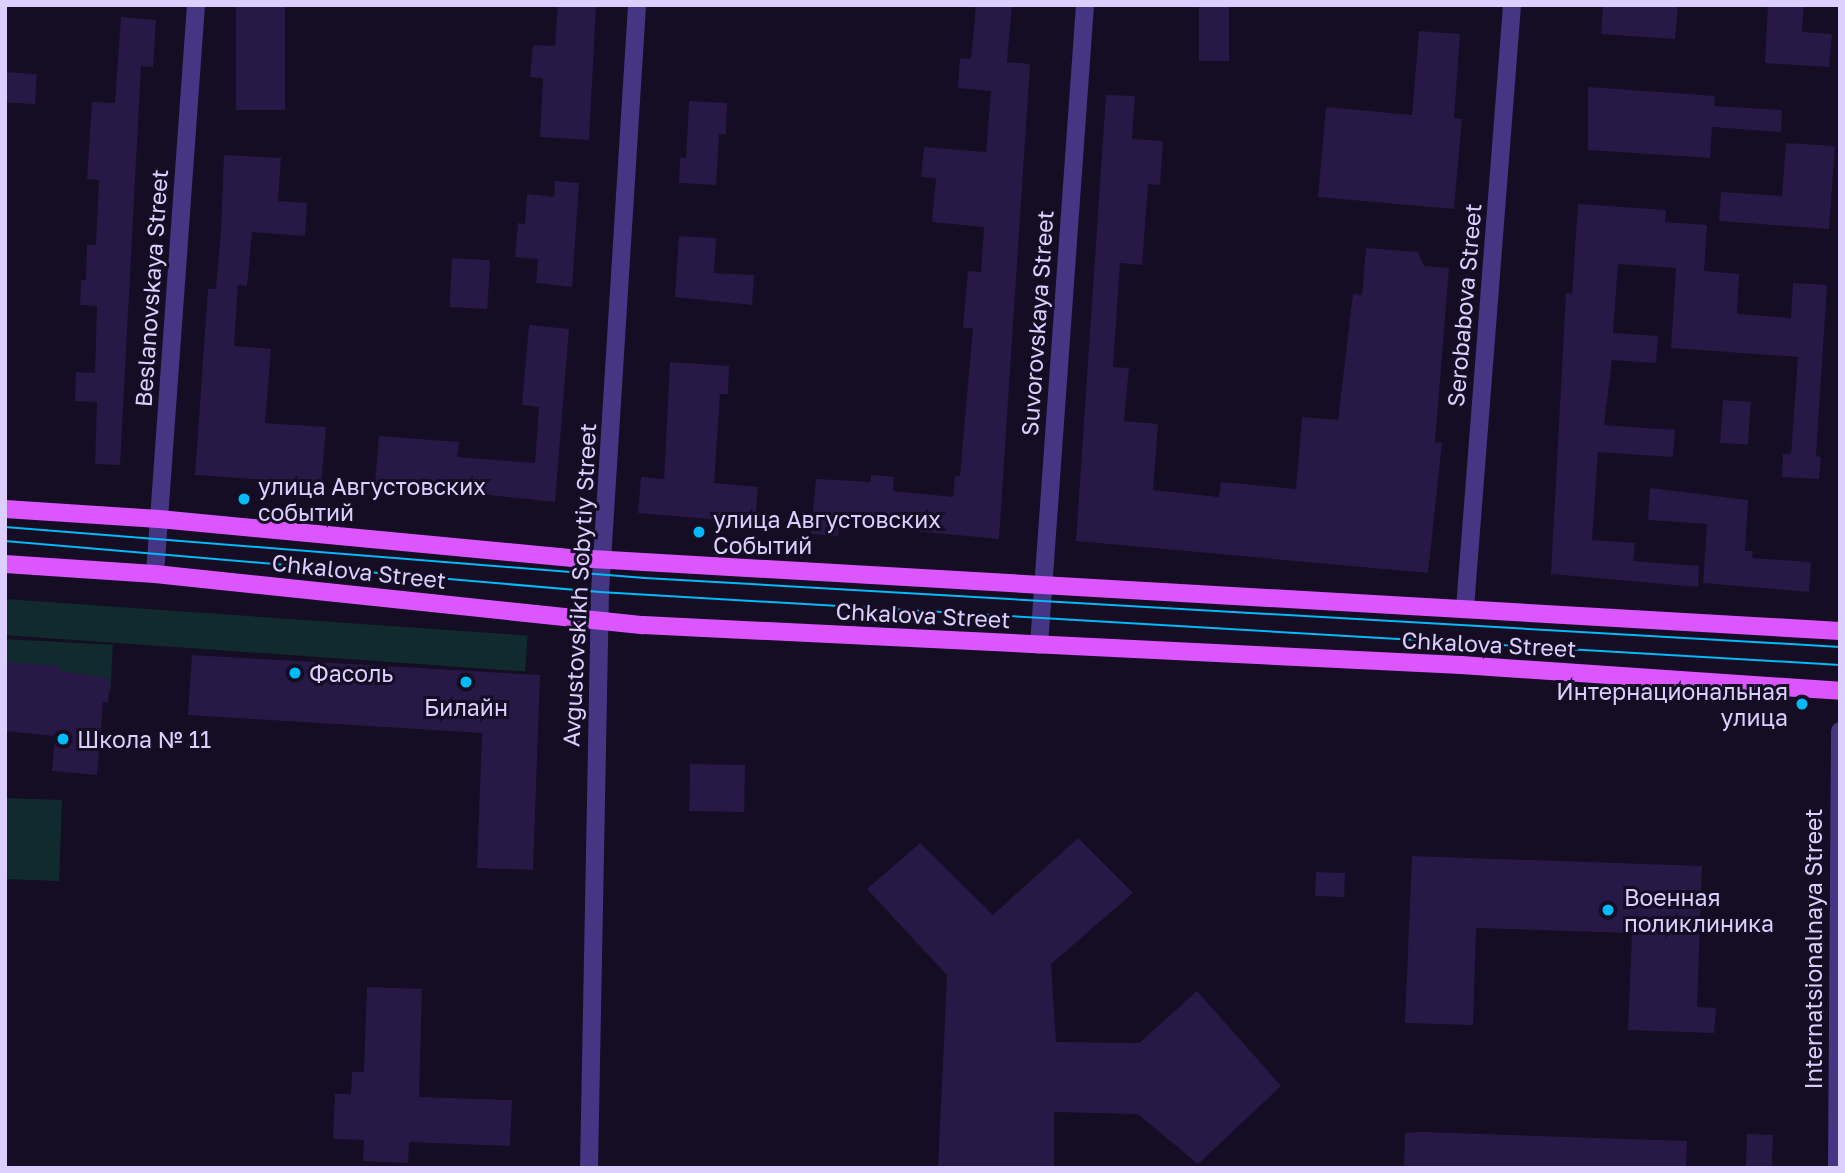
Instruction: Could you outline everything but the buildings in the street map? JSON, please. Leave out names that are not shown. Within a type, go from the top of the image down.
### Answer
[{"type":"main road","name":"Chkalova Street","points":[[5,509],[159,519],[603,560],[1840,631]]},
{"type":"main road","name":"Chkalova Street","points":[[5,564],[155,574],[599,622],[1461,665],[1840,691]]},
{"type":"street","name":"Beslanovskaya Street","points":[[155,574],[196,5]]},
{"type":"street","name":"Avgustovskikh Sobytiy Street","points":[[589,1168],[599,622],[637,5]]},
{"type":"street","name":"Suvorovskaya Street","points":[[1039,645],[1041,586],[1085,5]]},
{"type":"street","name":"Serobabova Street","points":[[1465,608],[1513,5]]},
{"type":"street","name":"Internatsionalnaya Street","points":[[1837,1168],[1840,732]]},
{"type":"green space","points":[[5,599],[528,636],[525,671],[5,635]]},
{"type":"green space","points":[[5,639],[113,645],[110,691],[5,685]]},
{"type":"green space","points":[[5,798],[62,800],[59,881],[5,879]]},
{"type":"tram line","points":[[5,527],[645,578],[1840,647]]},
{"type":"tram line","points":[[5,541],[600,592],[1840,665]]},
{"type":"place","name":"улица Августовских событий","points":[[244,499]]},
{"type":"place","name":"улица Августовских Событий","points":[[699,532]]},
{"type":"place","name":"Фасоль","points":[[295,673]]},
{"type":"place","name":"Билайн","points":[[466,682]]},
{"type":"place","name":"Интернациональная улица","points":[[1802,704]]},
{"type":"place","name":"Школа № 11","points":[[63,739]]},
{"type":"place","name":"Военная поликлиника","points":[[1608,910]]}]
